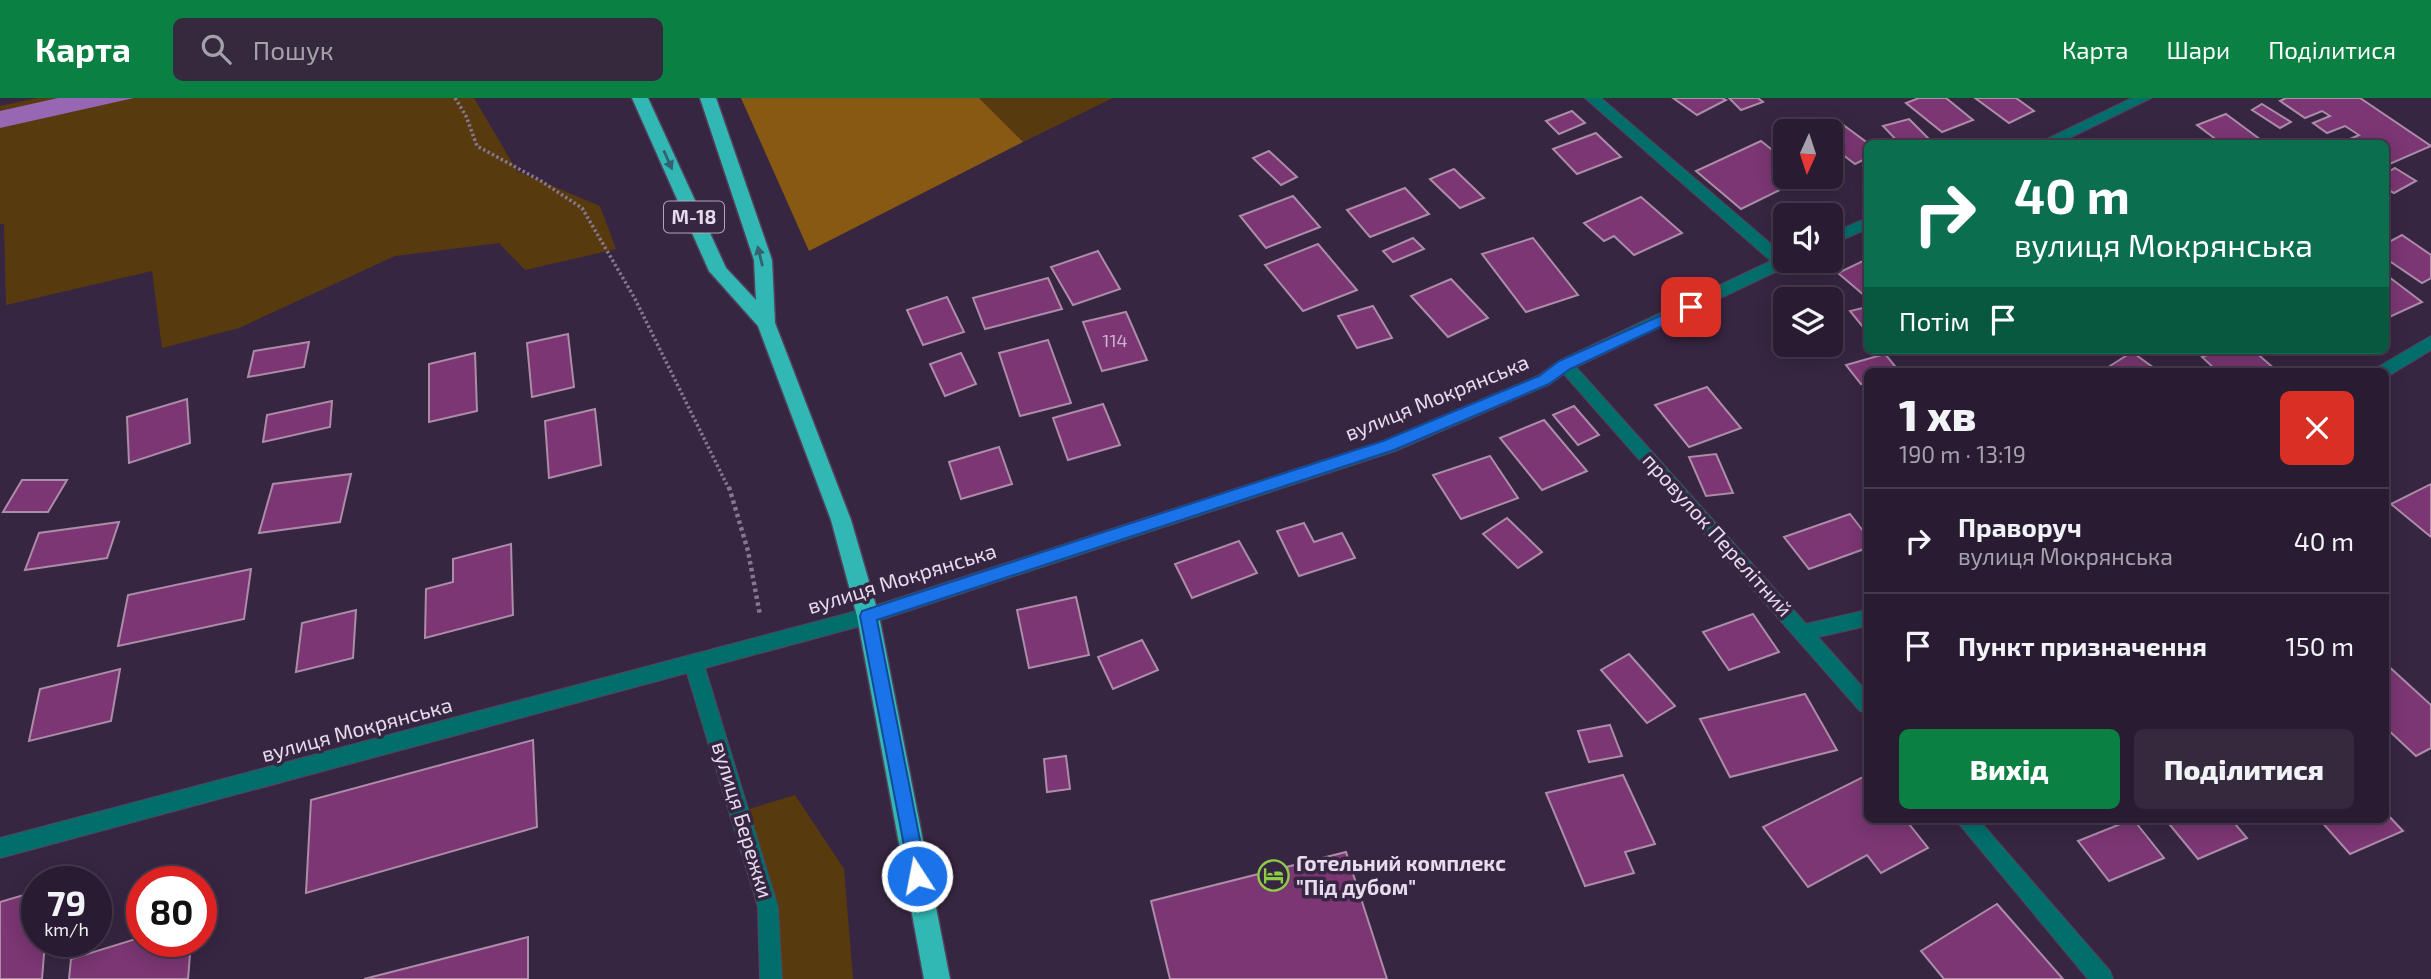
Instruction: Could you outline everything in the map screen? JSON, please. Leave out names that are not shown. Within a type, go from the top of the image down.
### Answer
[{"type":"highway","name":"М-18","points":[[640,98],[718,271],[766,323]]},
{"type":"highway","name":"М-18","points":[[708,98],[763,260],[766,323],[841,520],[868,616],[937,979]]},
{"type":"street","points":[[1592,98],[1773,252]]},
{"type":"street","points":[[2053,140],[2144,98]]},
{"type":"street","points":[[1843,234],[1864,224]]},
{"type":"street","name":"вулиця Мокрянська","points":[[0,848],[868,616],[1388,446],[1544,380],[1564,365],[1773,266]]},
{"type":"street","points":[[2389,368],[2431,342]]},
{"type":"street","name":"провулок Перелітний","points":[[1564,365],[1805,632],[1864,701]]},
{"type":"street","points":[[1805,632],[1864,619]]},
{"type":"street","name":"вулиця Бережки","points":[[694,664],[768,907],[771,979]]},
{"type":"street","points":[[1968,823],[2102,979]]},
{"type":"path","points":[[455,98],[466,116],[477,146],[541,181],[582,208],[634,297],[727,482],[748,551],[766,644]]},
{"type":"shaded area","points":[[37,98],[474,98],[517,171],[600,206],[616,249],[525,270],[499,243],[395,256],[239,328],[162,348],[152,271],[6,305],[4,224],[0,224],[0,106]]},
{"type":"shaded area","points":[[58,98],[134,98],[0,128],[0,111]]},
{"type":"shaded area","points":[[741,98],[979,98],[1023,142],[809,251]]},
{"type":"shaded area","points":[[979,98],[1113,98],[1023,142]]},
{"type":"shaded area","points":[[795,795],[844,869],[853,979],[765,979],[765,936],[746,810]]},
{"type":"building","points":[[1673,98],[1722,98],[1726,100],[1697,115]]},
{"type":"building","points":[[1729,98],[1758,98],[1763,102],[1741,110]]},
{"type":"building","points":[[1919,98],[1946,98],[1973,120],[1942,132],[1906,103]]},
{"type":"building","points":[[1975,98],[2016,98],[2034,111],[2009,123]]},
{"type":"building","points":[[2286,98],[2360,98],[2431,146],[2389,164],[2389,140],[2348,140],[2359,135],[2345,126],[2327,133],[2313,123],[2330,116],[2322,111],[2305,118],[2280,101]]},
{"type":"building","points":[[2262,104],[2291,122],[2280,128],[2252,110]]},
{"type":"building","points":[[1572,111],[1585,123],[1559,134],[1546,121]]},
{"type":"building","points":[[2226,114],[2261,140],[2217,140],[2197,125]]},
{"type":"building","points":[[1909,119],[1930,140],[1896,140],[1883,126]]},
{"type":"building","points":[[1843,125],[1864,140],[1864,160],[1855,164],[1843,155]]},
{"type":"building","points":[[1596,133],[1621,157],[1577,174],[1553,149]]},
{"type":"building","points":[[1761,141],[1773,150],[1773,189],[1782,189],[1741,209],[1696,171]]},
{"type":"building","points":[[1269,151],[1297,177],[1281,185],[1253,158]]},
{"type":"building","points":[[2395,168],[2416,181],[2394,193],[2389,190],[2389,172]]},
{"type":"building","points":[[1454,169],[1484,198],[1460,208],[1430,179]]},
{"type":"building","points":[[1405,188],[1429,214],[1370,237],[1347,210]]},
{"type":"building","points":[[1293,196],[1320,227],[1266,248],[1240,216]]},
{"type":"building","points":[[1641,197],[1682,233],[1634,255],[1614,236],[1604,241],[1584,223]]},
{"type":"building","points":[[2402,235],[2431,255],[2431,278],[2422,283],[2389,261],[2389,242]]},
{"type":"building","points":[[1413,238],[1424,249],[1393,262],[1383,251]]},
{"type":"building","points":[[1533,238],[1578,295],[1526,312],[1482,254]]},
{"type":"building","points":[[1318,244],[1357,290],[1303,311],[1265,265]]},
{"type":"building","points":[[1098,251],[1120,289],[1073,305],[1051,267]]},
{"type":"building","points":[[1864,260],[1864,295],[1838,273],[1843,273]]},
{"type":"building","points":[[2389,277],[2422,302],[2389,317]]},
{"type":"building","points":[[1048,278],[1062,309],[985,329],[973,298]]},
{"type":"building","points":[[1451,279],[1488,318],[1448,337],[1411,296]]},
{"type":"building","points":[[947,297],[964,332],[923,345],[907,310]]},
{"type":"building","points":[[1373,306],[1392,338],[1357,348],[1338,316]]},
{"type":"building","points":[[1864,308],[1864,328],[1850,311]]},
{"type":"building","points":[[1126,312],[1147,360],[1102,371],[1083,322]]},
{"type":"building","points":[[568,334],[574,387],[532,397],[527,343]]},
{"type":"building","points":[[1048,340],[1071,403],[1020,416],[999,353]]},
{"type":"building","points":[[309,342],[304,367],[248,377],[254,351]]},
{"type":"building","points":[[475,353],[477,411],[429,422],[429,364]]},
{"type":"building","points":[[961,353],[976,384],[945,396],[930,364]]},
{"type":"building","points":[[1885,354],[1897,368],[1864,368],[1864,383],[1861,384],[1846,365]]},
{"type":"building","points":[[2129,354],[2135,354],[2154,368],[2113,368],[2110,366]]},
{"type":"building","points":[[2210,354],[2258,354],[2274,368],[2214,368],[2202,357]]},
{"type":"building","points":[[1707,387],[1741,428],[1689,447],[1655,405]]},
{"type":"building","points":[[187,399],[190,443],[129,463],[127,417]]},
{"type":"building","points":[[332,401],[330,427],[263,442],[267,415]]},
{"type":"building","points":[[1103,404],[1120,445],[1068,460],[1053,418]]},
{"type":"building","points":[[1574,406],[1599,435],[1578,445],[1553,415]]},
{"type":"building","points":[[595,409],[601,465],[549,478],[545,421]]},
{"type":"building","points":[[1544,420],[1587,471],[1542,490],[1500,438]]},
{"type":"building","points":[[999,447],[1012,484],[961,499],[949,462]]},
{"type":"building","points":[[1716,454],[1733,493],[1706,496],[1689,457]]},
{"type":"building","points":[[1490,456],[1518,498],[1461,519],[1433,475]]},
{"type":"building","points":[[351,474],[340,522],[259,533],[273,484]]},
{"type":"building","points":[[22,480],[67,480],[48,512],[3,512]]},
{"type":"building","points":[[2431,484],[2431,537],[2391,504]]},
{"type":"building","points":[[1850,514],[1864,532],[1864,549],[1809,569],[1784,537]]},
{"type":"building","points":[[1507,518],[1542,552],[1518,568],[1483,534]]},
{"type":"building","points":[[119,522],[107,558],[25,570],[39,533]]},
{"type":"building","points":[[1304,523],[1314,542],[1342,533],[1355,558],[1299,576],[1277,531]]},
{"type":"building","points":[[1239,541],[1257,573],[1192,598],[1175,564]]},
{"type":"building","points":[[511,544],[513,615],[425,638],[426,589],[453,582],[453,559]]},
{"type":"building","points":[[251,569],[244,619],[118,646],[128,595]]},
{"type":"building","points":[[1076,597],[1089,655],[1029,668],[1017,610]]},
{"type":"building","points":[[356,610],[353,658],[296,672],[302,623]]},
{"type":"building","points":[[1753,614],[1779,652],[1729,670],[1703,632]]},
{"type":"building","points":[[1142,640],[1158,670],[1113,689],[1098,657]]},
{"type":"building","points":[[1629,654],[1675,706],[1647,723],[1601,670]]},
{"type":"building","points":[[2389,667],[2431,705],[2431,748],[2416,756],[2389,731]]},
{"type":"building","points":[[120,669],[111,721],[29,741],[40,689]]},
{"type":"building","points":[[1805,694],[1837,750],[1730,777],[1700,719]]},
{"type":"building","points":[[1610,725],[1622,756],[1589,762],[1578,731]]},
{"type":"building","points":[[533,740],[537,827],[306,893],[311,800]]},
{"type":"building","points":[[1066,756],[1070,789],[1047,792],[1044,759]]},
{"type":"building","points":[[1623,775],[1655,844],[1625,852],[1634,873],[1585,886],[1546,793]]},
{"type":"building","points":[[1864,776],[1864,823],[1908,823],[1928,848],[1881,873],[1867,855],[1808,887],[1763,827]]},
{"type":"building","points":[[2389,816],[2403,831],[2350,854],[2323,823],[2389,823]]},
{"type":"building","points":[[2123,823],[2136,823],[2164,858],[2109,881],[2078,841]]},
{"type":"building","points":[[2168,823],[2234,823],[2247,838],[2198,859]]},
{"type":"building","points":[[1346,852],[1387,979],[1170,979],[1151,901]]},
{"type":"building","points":[[21,896],[21,957],[44,957],[42,979],[0,979],[0,902]]},
{"type":"building","points":[[1997,904],[2063,979],[1944,979],[1921,951]]},
{"type":"building","points":[[528,937],[528,979],[364,979]]},
{"type":"building","points":[[126,942],[126,957],[190,957],[188,979],[69,979],[71,959],[112,957],[112,946]]},
{"type":"place","name":"Готельний комплекс \"Під дубом\"","points":[[1273,876]]},
{"type":"route","points":[[917,876],[868,616],[1388,446],[1544,380],[1564,365],[1691,307]]}]
